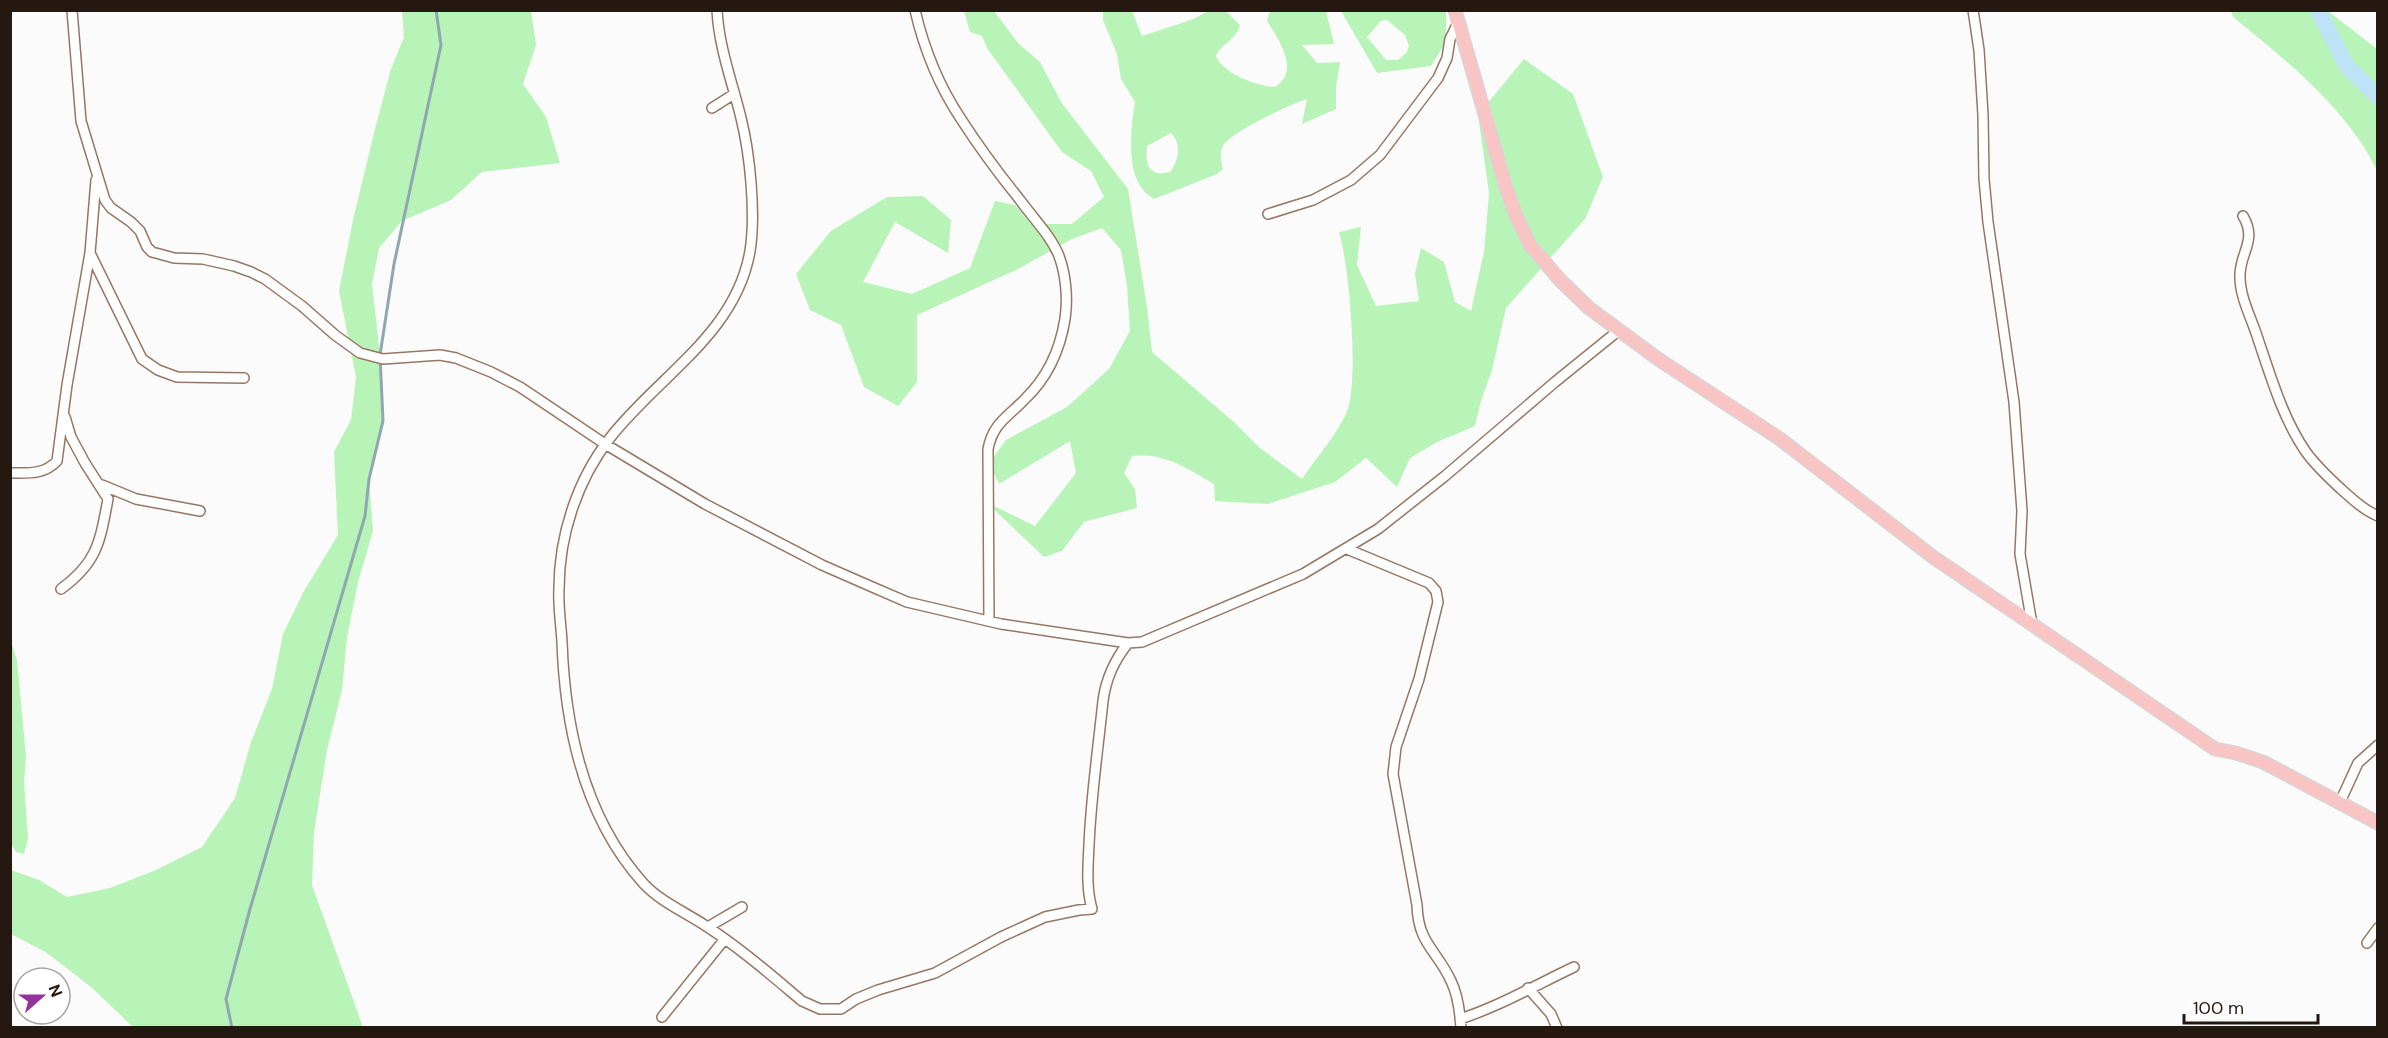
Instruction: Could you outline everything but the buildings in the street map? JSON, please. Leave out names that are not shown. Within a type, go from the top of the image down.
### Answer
[{"type":"main road","points":[[1457,16],[1506,188],[1530,245],[1560,280],[1589,308],[1618,331],[1780,439],[1933,557],[2215,748],[2262,762],[2378,823]]},
{"type":"street","points":[[72,10],[81,121],[105,200],[111,208],[140,231],[147,247],[152,252],[174,258],[203,259],[251,272],[265,279],[302,306],[360,353],[383,359],[440,355],[456,358],[491,372],[520,387],[605,444],[705,504],[822,565],[907,602],[989,621],[1128,643],[1142,642],[1303,574],[1347,549],[1405,510],[1618,331]]},
{"type":"street","points":[[717,10],[723,56],[741,120],[748,163],[752,217],[750,251],[737,291],[718,324],[605,444],[586,472],[571,513],[560,565],[558,591],[563,674],[570,727],[588,788],[606,832],[621,856],[646,886],[665,901],[708,927],[802,1001],[831,1011],[841,1009],[856,999],[878,990],[935,973],[1001,937],[1045,917],[1092,909],[1088,874],[1089,833],[1103,701],[1114,662],[1128,643]]},
{"type":"street","points":[[915,10],[929,61],[959,117],[992,165],[1047,235],[1058,254],[1067,294],[1066,316],[1060,344],[1051,367],[1027,398],[998,424],[991,435],[988,449],[989,621]]},
{"type":"street","points":[[1973,10],[1979,50],[1988,222],[2014,402],[2022,511],[2020,554],[2032,624]]},
{"type":"street","points":[[1268,214],[1313,200],[1351,180],[1380,155],[1438,78],[1447,58],[1457,16]]},
{"type":"street","points":[[712,108],[734,94]]},
{"type":"street","points":[[10,473],[36,473],[50,469],[57,461],[90,253],[97,175]]},
{"type":"street","points":[[2243,216],[2249,226],[2250,238],[2240,276],[2243,294],[2274,385],[2295,434],[2307,454],[2325,474],[2350,497],[2378,516]]},
{"type":"street","points":[[90,253],[142,358],[158,370],[177,377],[244,378]]},
{"type":"street","points":[[61,589],[86,567],[99,547],[108,499],[71,437],[63,412]]},
{"type":"street","points":[[100,484],[136,499],[200,511]]},
{"type":"street","points":[[1347,549],[1430,583],[1436,591],[1438,602],[1419,679],[1396,747],[1393,774],[1417,905],[1418,922],[1426,943],[1452,981],[1459,1004],[1460,1023],[1575,967]]},
{"type":"street","points":[[2340,802],[2358,763],[2378,745]]},
{"type":"street","points":[[708,927],[742,907]]},
{"type":"street","points":[[2367,943],[2378,928]]},
{"type":"street","points":[[662,1017],[724,940]]},
{"type":"street","points":[[1528,988],[1551,1014],[1557,1028]]},
{"type":"green space","points":[[402,11],[531,11],[536,45],[523,84],[546,117],[560,163],[482,172],[451,200],[402,221],[379,248],[372,284],[380,355],[383,421],[369,479],[373,531],[358,582],[347,637],[342,690],[327,750],[314,832],[312,885],[363,1027],[133,1027],[72,972],[72,966],[64,966],[47,953],[11,934],[11,870],[39,880],[67,897],[110,888],[156,870],[202,847],[235,798],[251,742],[272,689],[283,634],[304,591],[338,535],[334,452],[351,420],[356,377],[339,291],[375,129],[391,69],[404,37]]},
{"type":"green space","points":[[964,11],[994,11],[1018,43],[1040,62],[1061,102],[1128,189],[1152,352],[1234,422],[1260,448],[1302,479],[1342,423],[1350,399],[1352,324],[1339,232],[1361,227],[1357,265],[1376,306],[1419,301],[1415,274],[1421,248],[1444,262],[1455,302],[1471,311],[1484,252],[1489,193],[1478,115],[1524,59],[1573,94],[1603,177],[1585,219],[1506,308],[1492,370],[1475,426],[1437,442],[1410,458],[1397,487],[1366,458],[1335,482],[1268,504],[1215,501],[1214,484],[1185,467],[1166,459],[1132,456],[1124,473],[1135,489],[1137,508],[1084,522],[1062,551],[1044,557],[986,502],[1035,526],[1076,473],[1070,441],[999,484],[989,463],[1006,440],[1067,407],[1109,369],[1130,331],[1127,286],[1121,250],[1102,228],[1072,239],[1018,269],[917,315],[917,382],[898,406],[864,387],[841,325],[810,310],[796,274],[831,231],[887,197],[923,196],[951,220],[948,253],[895,222],[863,282],[912,294],[970,268],[995,201],[1015,205],[1031,224],[1072,224],[1104,197],[1091,171],[1062,152],[987,48],[982,36],[970,32]]},
{"type":"green space","points":[[1103,11],[1132,11],[1142,36],[1191,20],[1209,11],[1227,12],[1240,25],[1236,34],[1216,56],[1226,68],[1241,78],[1275,87],[1283,80],[1287,63],[1281,45],[1267,21],[1270,11],[1326,11],[1334,44],[1302,45],[1317,63],[1340,62],[1336,87],[1336,109],[1302,124],[1307,99],[1275,112],[1228,140],[1221,152],[1223,169],[1217,174],[1154,199],[1143,190],[1134,171],[1131,135],[1135,102],[1121,79],[1117,54],[1103,20]],"holes":[[[1171,133],[1178,152],[1173,168],[1170,172],[1153,171],[1148,164],[1147,146]]]},
{"type":"green space","points":[[1341,11],[1446,11],[1446,42],[1431,66],[1377,73]],"holes":[[[1387,20],[1405,35],[1409,46],[1407,52],[1398,60],[1386,60],[1367,37],[1381,21]]]},
{"type":"green space","points":[[2231,11],[2328,11],[2377,49],[2377,170],[2364,147],[2332,106],[2274,50],[2233,17]]},
{"type":"green space","points":[[10,638],[17,660],[26,757],[24,782],[28,838],[24,854],[16,852],[11,844]]},
{"type":"waterway","points":[[232,1028],[226,999],[250,909],[365,516],[369,479],[383,421],[380,355],[394,264],[441,45],[436,10]]},
{"type":"waterway","points":[[2318,10],[2346,65],[2378,97]]}]
